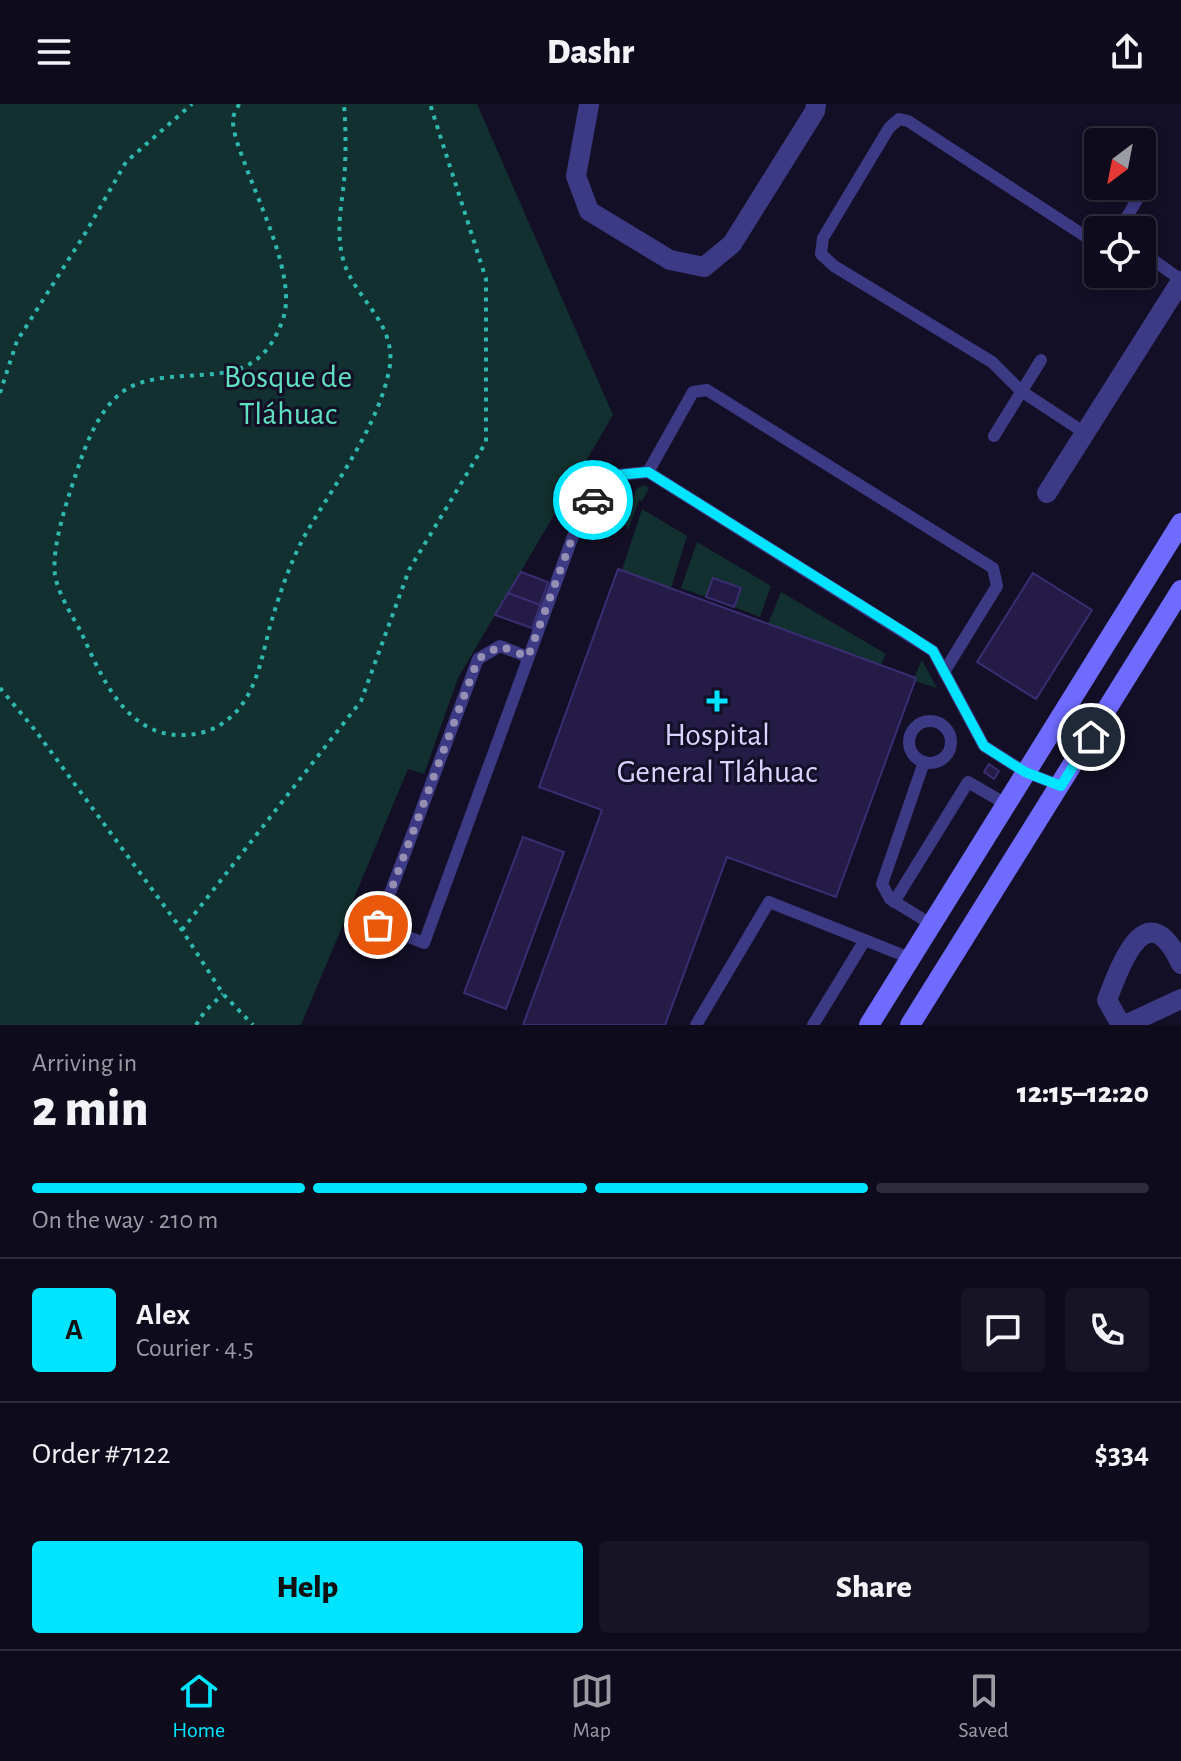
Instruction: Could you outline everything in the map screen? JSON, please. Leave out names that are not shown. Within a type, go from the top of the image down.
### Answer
[{"type":"main road","points":[[869,1025],[1181,523]]},
{"type":"main road","points":[[910,1025],[1181,590]]},
{"type":"main road","points":[[1104,644],[1135,665]]},
{"type":"street","points":[[589,105],[576,176],[589,211],[670,260],[704,267],[732,244],[815,111],[816,104]]},
{"type":"street","points":[[1047,493],[1181,280]]},
{"type":"street","points":[[1181,964],[1174,949],[1160,933],[1150,931],[1142,934],[1116,976],[1107,1000],[1123,1025],[1181,999]]},
{"type":"lane","points":[[1084,235],[908,121],[899,119],[889,128],[823,238],[821,254],[834,266],[992,362],[1021,391],[1085,433]]},
{"type":"lane","points":[[1156,262],[1181,280]]},
{"type":"lane","points":[[994,436],[1041,360]]},
{"type":"lane","points":[[648,472],[693,392],[707,390],[993,568],[997,586],[944,672]]},
{"type":"lane","points":[[528,657],[500,646],[478,659],[378,925],[424,943],[576,528],[607,476],[648,472],[933,651],[984,746],[1025,772],[1061,786]]},
{"type":"lane","points":[[924,762],[884,876],[884,891],[894,902],[931,924]]},
{"type":"lane","points":[[894,902],[968,782],[1006,804]]},
{"type":"lane","points":[[696,1025],[769,902],[910,958]]},
{"type":"lane","points":[[813,1025],[865,940]]},
{"type":"path","points":[[0,393],[17,341],[126,162],[192,104]]},
{"type":"path","points":[[239,104],[233,119],[240,151],[287,278],[284,316],[272,342],[258,360],[236,373],[147,380],[128,388],[113,400],[99,419],[81,459],[55,562],[56,580],[100,672],[126,712],[141,724],[167,736],[194,735],[215,728],[231,718],[253,688],[273,617],[302,541],[357,448],[378,404],[390,368],[390,343],[382,322],[344,263],[338,229],[346,136],[344,104]]},
{"type":"path","points":[[182,930],[361,701],[409,570],[486,442],[486,279],[430,104]]},
{"type":"path","points":[[0,688],[35,730],[182,930],[223,994],[253,1025]]},
{"type":"path","points":[[196,1025],[205,1011],[223,994]]},
{"type":"green space","name":"Bosque de Tláhuac","points":[[0,104],[477,104],[613,415],[458,678],[424,774],[408,769],[301,1025],[0,1025]]},
{"type":"green space","points":[[644,485],[649,488],[642,501],[639,500],[628,531],[624,520],[637,488]]},
{"type":"green space","points":[[642,509],[687,536],[671,588],[622,570]]},
{"type":"green space","points":[[697,542],[771,586],[760,617],[734,607],[740,588],[714,578],[706,597],[681,588]]},
{"type":"green space","points":[[781,592],[886,654],[881,665],[768,624]]},
{"type":"green space","points":[[922,660],[937,688],[915,681]]},
{"type":"building","points":[[618,569],[916,678],[836,897],[727,857],[665,1025],[523,1025],[602,810],[539,787]]},
{"type":"building","points":[[521,572],[548,582],[540,605],[508,593]]},
{"type":"building","points":[[1033,573],[1092,610],[1036,699],[977,662]]},
{"type":"building","points":[[713,578],[741,588],[734,607],[706,597]]},
{"type":"building","points":[[508,593],[540,605],[532,628],[495,615]]},
{"type":"building","points":[[989,764],[999,771],[994,779],[984,772]]},
{"type":"building","points":[[523,837],[564,852],[506,1009],[464,993]]},
{"type":"way so far","points":[[378,925],[478,659],[500,646],[528,657],[576,528],[593,500]]},
{"type":"place","name":"Hospital General Tláhuac","points":[[717,701]]},
{"type":"route","points":[[593,500],[607,476],[648,472],[907,634],[933,651],[984,746],[1025,772],[1061,786],[1091,737]]}]
